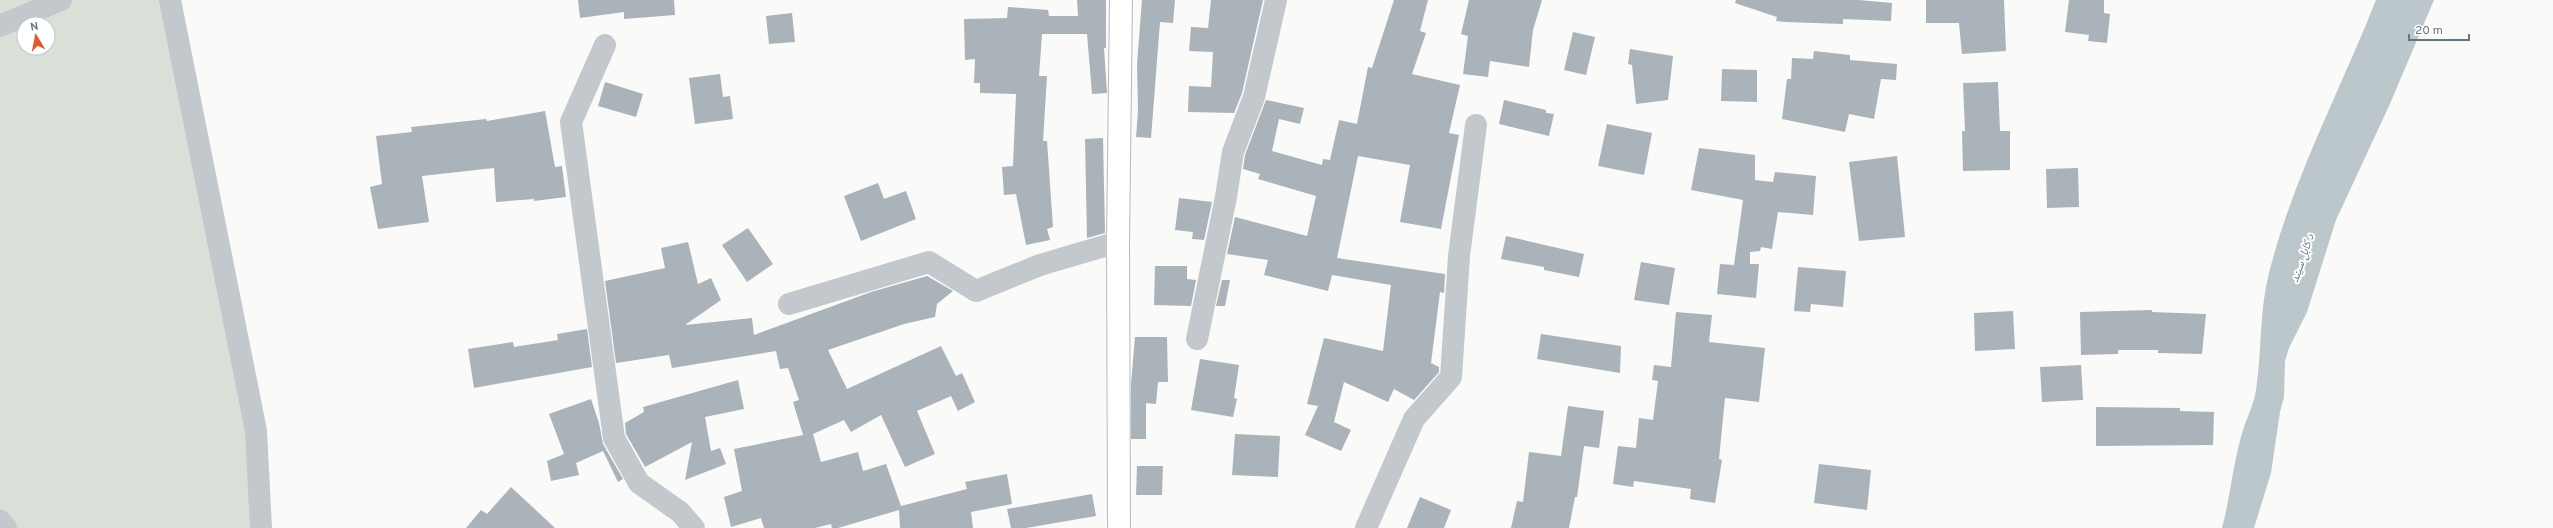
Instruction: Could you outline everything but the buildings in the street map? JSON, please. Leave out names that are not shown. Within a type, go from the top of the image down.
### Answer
[{"type":"main road","points":[[1118,528],[1118,242],[1121,0]]},
{"type":"street","points":[[0,26],[61,0]]},
{"type":"street","points":[[170,0],[256,431],[261,528]]},
{"type":"street","points":[[1197,339],[1226,197],[1233,152],[1254,97],[1276,0]]},
{"type":"street","points":[[605,45],[571,122],[614,438],[639,483],[680,512],[694,528]]},
{"type":"street","points":[[1366,528],[1414,419],[1451,377],[1459,256],[1476,125]]},
{"type":"street","points":[[789,304],[929,262],[976,291],[1040,266],[1118,242]]},
{"type":"street","points":[[0,521],[6,528]]},
{"type":"shaded area","points":[[0,0],[170,0],[256,431],[261,528],[6,528],[0,521]]},
{"type":"water","name":"د کابل سيند","points":[[2376,0],[2434,0],[2389,106],[2336,220],[2307,312],[2289,348],[2285,361],[2284,397],[2280,412],[2271,473],[2254,528],[2222,528],[2240,439],[2255,395],[2266,288],[2279,238],[2304,169]]}]
